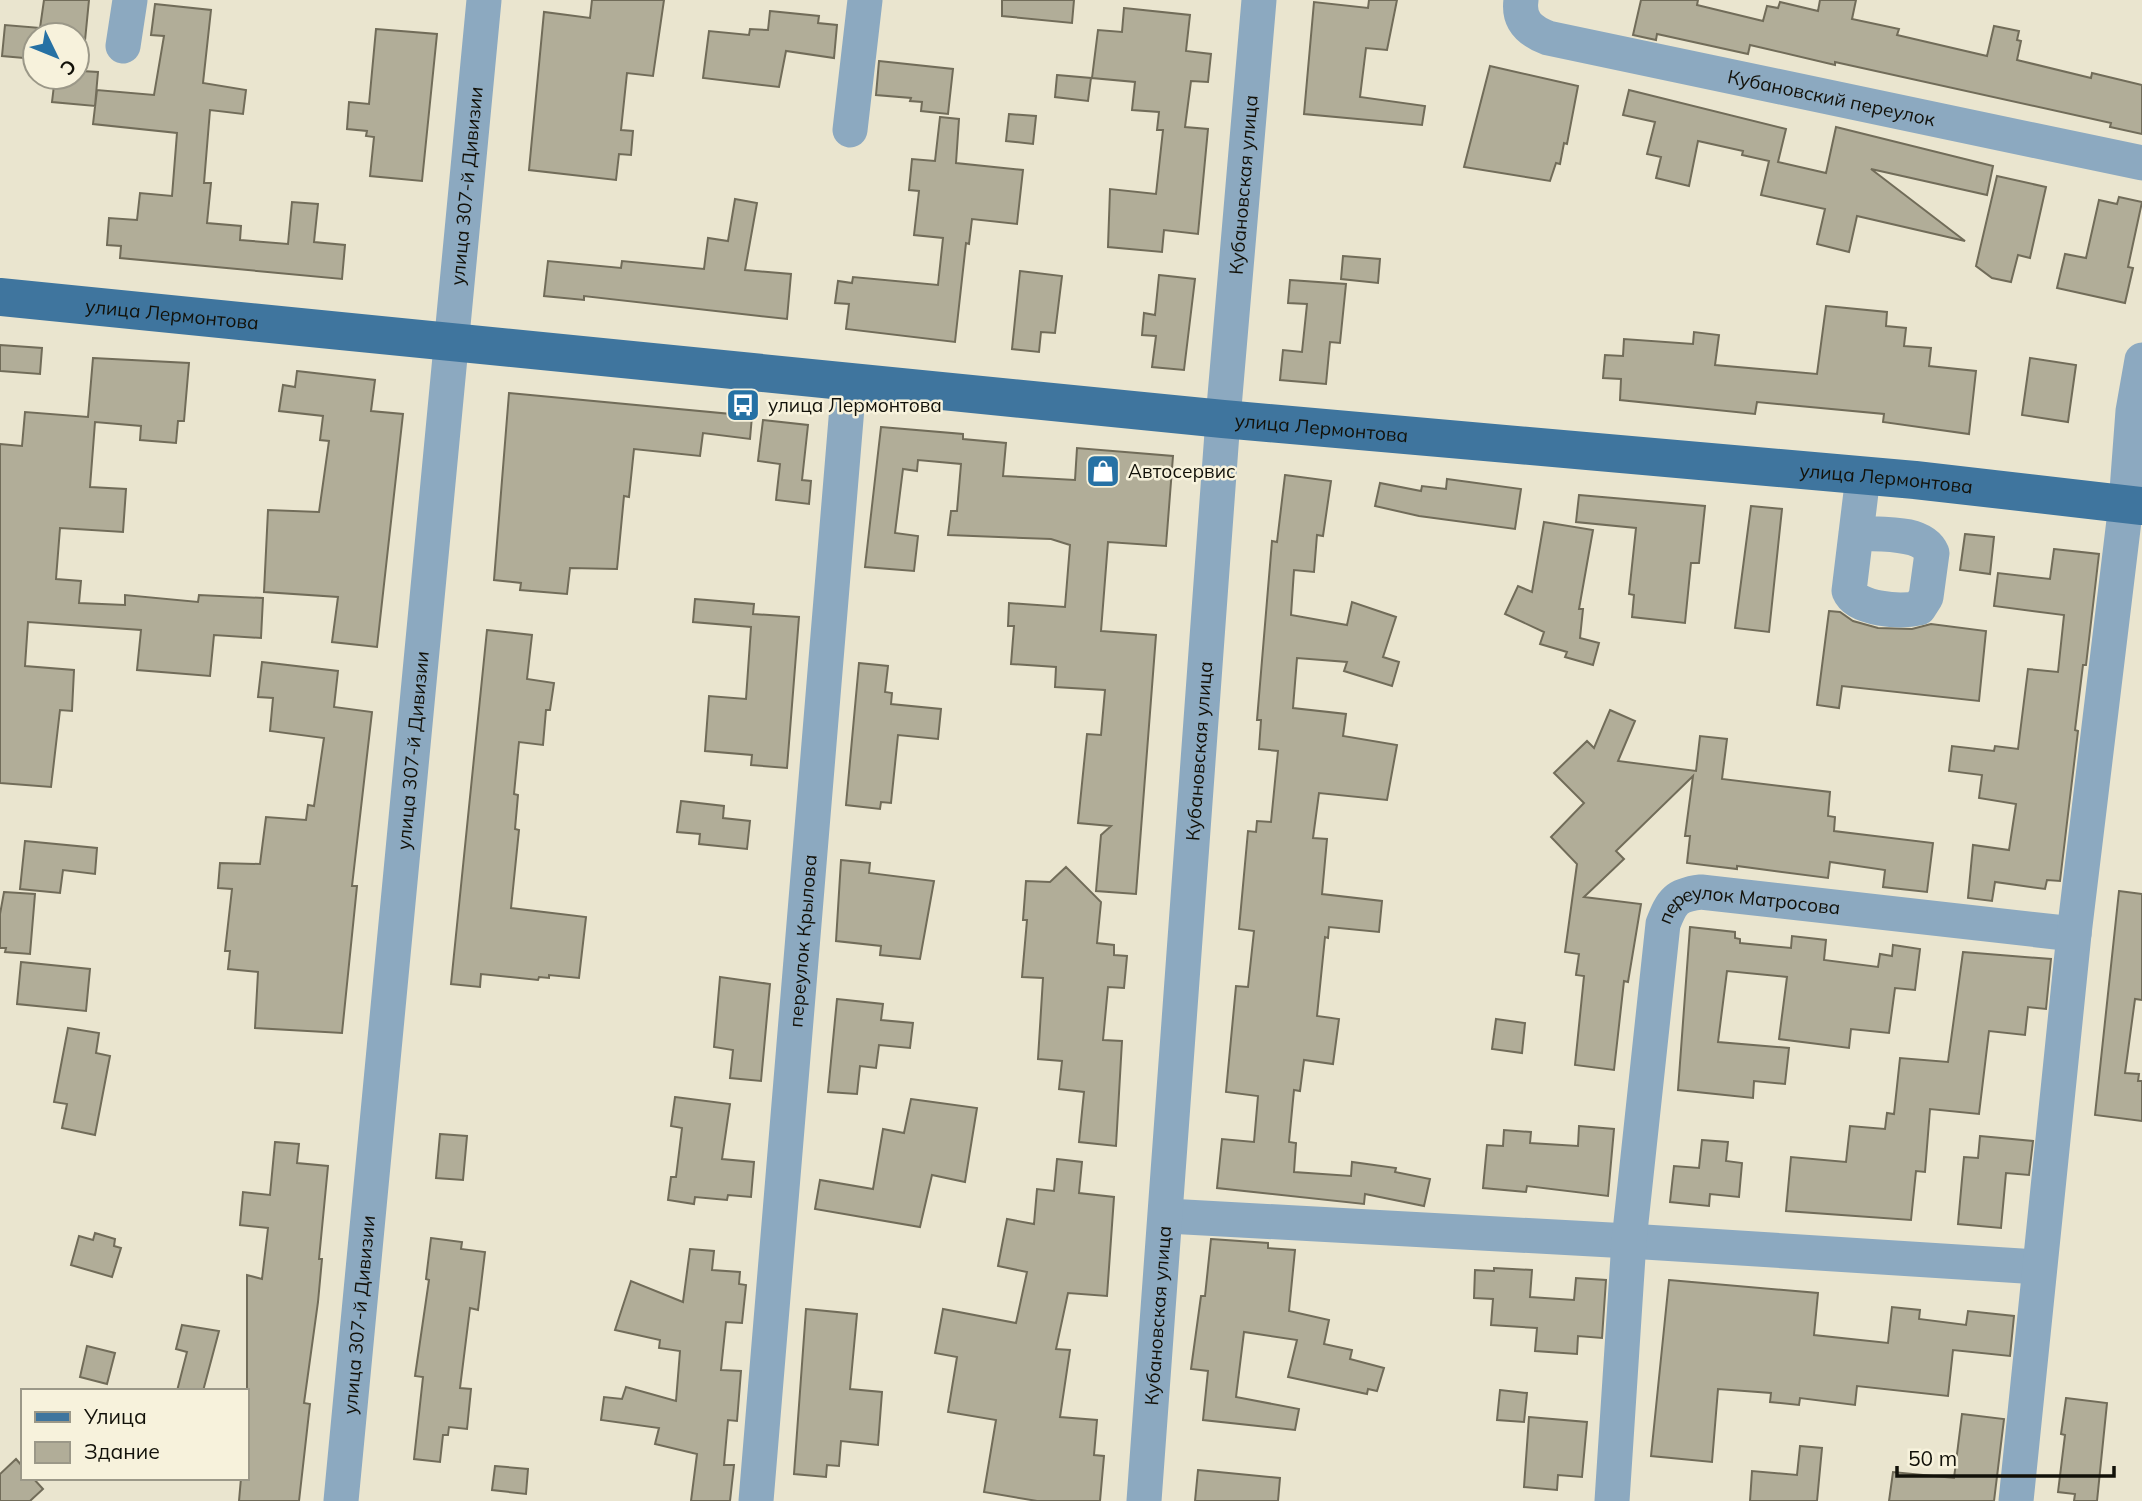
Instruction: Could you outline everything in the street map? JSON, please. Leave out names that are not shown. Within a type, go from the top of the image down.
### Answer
[{"type":"main road","name":"улица Лермонтова","points":[[0,297],[451,340],[849,383],[1863,476],[2134,505]]},
{"type":"street","points":[[123,46],[130,0]]},
{"type":"street","name":"улица 307-й Дивизии","points":[[341,1501],[484,0]]},
{"type":"street","points":[[850,130],[865,0]]},
{"type":"street","name":"Кубановская улица","points":[[1144,1501],[1167,1216],[1223,419],[1259,0]]},
{"type":"street","name":"Кубановский переулок","points":[[1523,12],[1548,38],[2142,163]]},
{"type":"street","points":[[2016,1501],[2074,934],[2134,505],[2133,411],[2142,360]]},
{"type":"street","name":"переулок Крылова","points":[[756,1501],[849,383]]},
{"type":"street","points":[[1856,533],[1863,476]]},
{"type":"street","name":"переулок Матросова","points":[[1612,1501],[1629,1241],[1663,924],[1670,907],[1683,894],[1701,892],[2074,934]]},
{"type":"street","points":[[1167,1216],[2039,1267]]},
{"type":"building","points":[[44,0],[89,0],[87,21],[41,21]]},
{"type":"building","points":[[592,0],[664,0],[653,76],[627,73],[621,130],[633,131],[631,155],[619,154],[616,180],[529,170],[544,12],[590,18]]},
{"type":"building","points":[[1002,0],[1074,0],[1072,23],[1002,16]]},
{"type":"building","points":[[1369,0],[1397,0],[1387,50],[1366,48],[1360,97],[1425,106],[1422,125],[1304,114],[1314,2],[1368,8]]},
{"type":"building","points":[[1641,0],[1698,0],[1697,5],[1763,21],[1767,6],[1778,8],[1780,2],[1818,11],[1820,0],[1856,0],[1852,19],[1899,29],[1897,35],[1987,56],[1994,26],[2019,31],[2017,40],[2021,41],[2017,60],[2091,78],[2092,73],[2142,85],[2142,134],[2110,127],[2111,123],[1750,45],[1748,54],[1657,34],[1656,40],[1633,35]]},
{"type":"building","points":[[155,4],[211,10],[203,83],[246,90],[243,114],[210,110],[204,183],[211,183],[207,223],[241,226],[240,240],[288,244],[292,202],[318,204],[314,242],[345,245],[342,279],[120,258],[121,246],[107,245],[109,218],[137,220],[140,193],[172,196],[177,133],[93,124],[97,90],[154,95],[164,36],[151,35]]},
{"type":"building","points":[[1124,8],[1190,15],[1186,51],[1211,54],[1208,82],[1191,81],[1185,127],[1208,129],[1198,234],[1164,230],[1162,252],[1108,247],[1110,189],[1156,194],[1163,130],[1157,130],[1159,112],[1132,110],[1135,82],[1092,78],[1098,30],[1122,32]]},
{"type":"building","points":[[770,11],[819,16],[818,23],[837,25],[834,58],[786,51],[779,87],[703,78],[709,31],[749,35],[750,29],[768,30]]},
{"type":"building","points":[[5,25],[21,26],[21,58],[2,56]]},
{"type":"building","points":[[376,29],[437,34],[422,181],[370,176],[374,137],[366,136],[367,131],[347,129],[349,102],[369,104]]},
{"type":"building","points":[[879,61],[953,69],[948,114],[921,111],[922,102],[910,101],[911,98],[876,95]]},
{"type":"building","points":[[1490,66],[1578,86],[1567,144],[1564,143],[1560,164],[1556,163],[1550,181],[1464,167]]},
{"type":"building","points":[[91,72],[98,72],[95,106],[52,102],[53,91],[91,91]]},
{"type":"building","points":[[1057,75],[1091,78],[1088,101],[1055,97]]},
{"type":"building","points":[[1629,90],[1786,129],[1778,162],[1826,173],[1836,127],[1993,166],[1987,195],[1871,169],[1965,241],[1857,216],[1849,252],[1817,244],[1825,209],[1761,195],[1769,161],[1742,155],[1743,151],[1698,141],[1689,186],[1656,178],[1661,157],[1647,154],[1655,122],[1623,115]]},
{"type":"building","points":[[1009,114],[1036,116],[1033,144],[1006,141]]},
{"type":"building","points":[[940,117],[959,119],[956,163],[1023,170],[1017,224],[972,219],[969,244],[966,243],[955,342],[846,329],[849,304],[835,303],[838,281],[852,283],[853,277],[938,285],[943,238],[914,235],[919,191],[909,190],[912,159],[935,161]]},
{"type":"building","points":[[1997,176],[2046,187],[2030,258],[2018,255],[2011,282],[1992,278],[1976,266]]},
{"type":"building","points":[[2119,197],[2142,202],[2128,267],[2133,268],[2125,303],[2057,288],[2065,254],[2086,258],[2099,200],[2117,204]]},
{"type":"building","points":[[735,199],[757,203],[745,270],[791,274],[787,319],[584,296],[584,300],[544,296],[548,261],[621,268],[622,261],[704,269],[708,238],[728,241]]},
{"type":"building","points":[[1343,256],[1380,259],[1378,283],[1341,279]]},
{"type":"building","points":[[1020,271],[1062,276],[1055,333],[1041,332],[1039,352],[1012,349]]},
{"type":"building","points":[[1159,275],[1195,279],[1184,370],[1152,367],[1156,336],[1142,335],[1144,313],[1155,315]]},
{"type":"building","points":[[1290,280],[1346,284],[1340,343],[1330,342],[1326,384],[1280,380],[1283,350],[1302,352],[1307,304],[1288,303]]},
{"type":"building","points":[[1826,306],[1887,312],[1886,326],[1906,328],[1904,346],[1931,348],[1929,366],[1976,371],[1969,434],[1883,422],[1884,414],[1757,402],[1755,414],[1620,400],[1621,379],[1603,378],[1605,355],[1623,356],[1624,339],[1693,344],[1694,332],[1719,335],[1715,365],[1817,374]]},
{"type":"building","points":[[0,345],[42,348],[40,374],[0,371]]},
{"type":"building","points":[[93,358],[189,363],[184,421],[178,421],[176,443],[140,440],[141,426],[95,422],[90,487],[126,489],[123,532],[60,528],[56,579],[81,581],[79,603],[125,605],[125,595],[198,602],[199,595],[263,598],[261,638],[214,635],[210,676],[137,670],[141,630],[28,622],[25,666],[74,670],[72,711],[60,710],[51,787],[0,783],[0,444],[22,446],[25,412],[88,417]]},
{"type":"building","points":[[2030,358],[2076,365],[2068,422],[2022,415]]},
{"type":"building","points":[[297,371],[375,380],[371,411],[403,414],[377,647],[332,642],[338,597],[264,592],[268,510],[319,512],[329,441],[320,440],[323,416],[279,411],[283,385],[295,387]]},
{"type":"building","points":[[509,393],[752,416],[750,439],[703,433],[700,456],[634,449],[629,497],[624,496],[617,569],[570,568],[567,594],[520,590],[521,583],[494,580]]},
{"type":"building","points":[[763,420],[808,425],[802,480],[811,481],[809,504],[776,500],[780,464],[758,461]]},
{"type":"building","points":[[881,427],[963,434],[963,439],[1006,443],[1003,476],[1075,480],[1077,448],[1173,456],[1166,546],[1108,542],[1101,631],[1156,635],[1136,894],[1096,891],[1101,835],[1111,826],[1078,823],[1087,734],[1101,735],[1105,690],[1055,687],[1056,667],[1011,664],[1014,626],[1008,626],[1009,603],[1065,607],[1070,545],[1051,539],[948,535],[951,511],[957,511],[961,464],[918,460],[917,471],[903,469],[895,533],[918,536],[914,571],[865,567]]},
{"type":"building","points":[[1285,475],[1331,481],[1323,536],[1317,535],[1314,572],[1294,570],[1291,615],[1347,625],[1352,602],[1396,617],[1383,657],[1399,662],[1392,686],[1344,671],[1347,662],[1297,658],[1293,708],[1346,714],[1343,736],[1397,745],[1387,800],[1319,793],[1313,838],[1327,839],[1322,894],[1382,901],[1379,932],[1329,927],[1328,938],[1325,937],[1317,1016],[1339,1019],[1333,1064],[1304,1060],[1300,1091],[1294,1090],[1289,1142],[1296,1143],[1294,1172],[1351,1176],[1352,1162],[1396,1168],[1395,1172],[1430,1179],[1424,1206],[1365,1194],[1364,1204],[1217,1188],[1222,1139],[1254,1142],[1258,1096],[1226,1092],[1236,986],[1248,987],[1254,931],[1239,929],[1248,831],[1256,832],[1257,821],[1271,822],[1278,751],[1259,749],[1261,720],[1257,720],[1272,541],[1277,542]]},
{"type":"building","points":[[1447,479],[1521,489],[1515,529],[1419,516],[1375,506],[1380,483],[1421,491],[1422,486],[1446,489]]},
{"type":"building","points":[[1579,495],[1705,506],[1699,563],[1691,563],[1685,623],[1632,617],[1634,595],[1629,594],[1636,528],[1576,522]]},
{"type":"building","points":[[1751,506],[1782,509],[1769,632],[1735,628]]},
{"type":"building","points":[[1544,522],[1593,530],[1579,609],[1583,609],[1580,638],[1599,643],[1593,665],[1565,657],[1567,652],[1540,644],[1544,632],[1505,614],[1518,586],[1532,592]]},
{"type":"building","points":[[1965,534],[1994,537],[1990,574],[1960,570]]},
{"type":"building","points":[[2054,549],[2099,554],[2086,665],[2083,665],[2075,730],[2078,731],[2060,881],[2047,880],[2045,889],[1995,882],[1992,901],[1968,898],[1973,845],[2009,850],[2016,804],[1979,798],[1982,775],[1949,771],[1952,746],[1994,751],[1995,746],[2018,749],[2028,669],[2058,672],[2064,615],[1994,606],[1998,573],[2050,579]]},
{"type":"building","points":[[695,599],[754,604],[753,614],[799,617],[787,768],[751,765],[752,755],[705,751],[709,696],[746,699],[751,627],[693,622]]},
{"type":"building","points":[[1829,611],[1840,612],[1853,621],[1878,628],[1912,629],[1931,624],[1986,631],[1979,701],[1842,686],[1839,708],[1817,705]]},
{"type":"building","points":[[487,630],[532,635],[527,679],[554,683],[550,710],[546,710],[543,745],[519,742],[514,794],[518,795],[515,829],[519,830],[511,908],[586,917],[579,978],[549,975],[549,978],[539,977],[538,980],[481,974],[480,987],[451,984]]},
{"type":"building","points":[[262,662],[338,671],[334,707],[372,712],[352,886],[357,886],[342,1033],[255,1028],[258,972],[228,969],[230,951],[225,951],[232,889],[218,888],[220,863],[260,864],[266,817],[306,820],[308,805],[314,806],[324,738],[270,731],[273,698],[258,697]]},
{"type":"building","points":[[859,663],[888,666],[885,692],[892,693],[891,704],[941,709],[938,739],[898,735],[891,803],[881,802],[880,809],[846,805]]},
{"type":"building","points":[[1610,710],[1635,721],[1618,761],[1696,771],[1700,736],[1727,739],[1722,779],[1830,792],[1828,816],[1835,817],[1834,831],[1933,843],[1927,892],[1883,887],[1885,870],[1830,862],[1828,878],[1737,866],[1737,869],[1687,863],[1690,836],[1685,836],[1693,776],[1616,851],[1624,859],[1584,897],[1641,904],[1628,982],[1624,981],[1614,1070],[1575,1065],[1584,976],[1576,975],[1579,954],[1565,952],[1577,864],[1551,837],[1584,803],[1554,773],[1587,741],[1594,748]]},
{"type":"building","points":[[681,801],[724,806],[723,818],[750,821],[747,849],[699,844],[700,834],[677,832]]},
{"type":"building","points":[[25,841],[97,848],[95,874],[63,870],[60,893],[20,889]]},
{"type":"building","points":[[841,860],[870,863],[869,873],[934,881],[920,959],[880,955],[881,946],[836,941]]},
{"type":"building","points":[[1066,867],[1101,902],[1097,943],[1114,945],[1114,955],[1127,956],[1124,988],[1108,987],[1103,1040],[1122,1041],[1116,1146],[1079,1142],[1084,1092],[1059,1089],[1062,1061],[1038,1059],[1043,978],[1022,977],[1027,920],[1023,920],[1026,881],[1050,882]]},
{"type":"building","points":[[2119,891],[2142,894],[2142,1000],[2135,999],[2125,1073],[2139,1074],[2138,1081],[2142,1081],[2142,1121],[2095,1115]]},
{"type":"building","points":[[4,892],[35,894],[30,954],[5,952],[6,948],[0,948],[0,914]]},
{"type":"building","points":[[1690,927],[1735,932],[1735,938],[1740,939],[1740,943],[1791,948],[1792,936],[1826,940],[1824,960],[1878,967],[1880,954],[1892,956],[1893,945],[1920,949],[1915,990],[1895,988],[1889,1033],[1851,1029],[1849,1048],[1779,1039],[1787,977],[1727,971],[1718,1042],[1789,1048],[1785,1084],[1754,1081],[1753,1098],[1678,1090]]},
{"type":"building","points":[[1963,952],[2051,959],[2046,1009],[2028,1007],[2025,1035],[1989,1031],[1979,1114],[1930,1109],[1925,1172],[1916,1171],[1911,1220],[1786,1211],[1791,1157],[1846,1162],[1850,1126],[1885,1129],[1887,1113],[1894,1114],[1900,1058],[1948,1062]]},
{"type":"building","points":[[21,962],[90,969],[86,1011],[17,1004]]},
{"type":"building","points":[[720,977],[770,984],[761,1081],[730,1078],[733,1050],[714,1047]]},
{"type":"building","points":[[837,999],[883,1004],[881,1020],[913,1023],[910,1048],[879,1045],[876,1068],[860,1066],[857,1094],[828,1092]]},
{"type":"building","points":[[1496,1019],[1525,1023],[1522,1053],[1492,1049]]},
{"type":"building","points":[[68,1028],[99,1033],[96,1053],[110,1056],[95,1135],[62,1128],[67,1104],[54,1102]]},
{"type":"building","points":[[675,1097],[730,1104],[722,1159],[754,1162],[751,1197],[728,1195],[727,1200],[695,1197],[694,1204],[668,1200],[671,1177],[676,1177],[682,1128],[671,1126]]},
{"type":"building","points":[[911,1099],[977,1108],[965,1182],[932,1175],[920,1227],[815,1209],[820,1180],[873,1189],[883,1129],[904,1133]]},
{"type":"building","points":[[1579,1126],[1614,1129],[1608,1196],[1527,1186],[1526,1192],[1483,1188],[1487,1145],[1503,1146],[1504,1130],[1531,1132],[1530,1143],[1578,1146]]},
{"type":"building","points":[[440,1134],[467,1136],[463,1180],[436,1178]]},
{"type":"building","points":[[1980,1136],[2033,1141],[2029,1175],[2006,1173],[2001,1228],[1958,1224],[1964,1157],[1978,1158]]},
{"type":"building","points":[[1702,1140],[1728,1142],[1726,1161],[1742,1163],[1739,1197],[1710,1194],[1709,1206],[1670,1202],[1674,1166],[1699,1168]]},
{"type":"building","points":[[275,1142],[299,1144],[297,1163],[328,1166],[319,1259],[322,1259],[318,1302],[304,1403],[310,1404],[299,1501],[239,1501],[241,1480],[248,1480],[247,1275],[262,1279],[268,1228],[240,1225],[243,1192],[270,1195]]},
{"type":"building","points":[[1057,1159],[1082,1162],[1079,1193],[1114,1197],[1107,1296],[1068,1293],[1056,1349],[1070,1350],[1060,1417],[1097,1420],[1094,1455],[1104,1456],[1100,1501],[1037,1501],[984,1492],[996,1420],[948,1412],[957,1357],[935,1353],[943,1309],[1016,1323],[1027,1272],[998,1266],[1007,1219],[1034,1224],[1037,1189],[1054,1191]]},
{"type":"building","points":[[95,1233],[115,1239],[114,1246],[121,1248],[112,1277],[71,1265],[79,1236],[93,1240]]},
{"type":"building","points":[[431,1238],[462,1242],[461,1249],[485,1252],[478,1310],[470,1308],[460,1388],[471,1389],[467,1429],[449,1427],[448,1435],[443,1435],[440,1462],[414,1459],[423,1377],[415,1376],[429,1280],[426,1279]]},
{"type":"building","points":[[1211,1239],[1268,1243],[1268,1248],[1295,1250],[1289,1311],[1329,1320],[1324,1344],[1352,1350],[1350,1359],[1384,1368],[1377,1391],[1368,1389],[1367,1394],[1288,1377],[1297,1340],[1244,1332],[1236,1397],[1299,1409],[1295,1430],[1203,1420],[1208,1371],[1191,1369],[1201,1296],[1205,1296]]},
{"type":"building","points":[[690,1249],[714,1251],[712,1270],[740,1272],[739,1284],[746,1285],[742,1323],[726,1322],[721,1370],[741,1371],[737,1421],[728,1420],[724,1465],[734,1465],[730,1501],[691,1501],[697,1454],[655,1444],[659,1428],[601,1420],[604,1397],[622,1399],[626,1387],[676,1401],[680,1351],[659,1348],[660,1340],[615,1330],[631,1281],[683,1302]]},
{"type":"building","points":[[1494,1268],[1532,1270],[1530,1297],[1574,1300],[1576,1278],[1606,1280],[1602,1338],[1578,1336],[1577,1354],[1535,1351],[1537,1328],[1491,1325],[1493,1299],[1474,1298],[1475,1270],[1494,1271]]},
{"type":"building","points":[[1669,1280],[1818,1293],[1814,1335],[1888,1343],[1892,1307],[1920,1310],[1919,1319],[1966,1325],[1968,1311],[2014,1316],[2010,1356],[1953,1350],[1948,1396],[1857,1386],[1855,1405],[1800,1398],[1799,1405],[1770,1402],[1771,1393],[1718,1389],[1712,1462],[1651,1456]]},
{"type":"building","points":[[806,1309],[857,1314],[850,1389],[882,1392],[878,1445],[841,1441],[839,1466],[827,1465],[826,1477],[794,1474]]},
{"type":"building","points":[[182,1325],[219,1331],[204,1389],[178,1389],[187,1352],[176,1349]]},
{"type":"building","points":[[87,1346],[115,1353],[107,1384],[80,1377]]},
{"type":"building","points":[[1500,1390],[1527,1393],[1524,1422],[1497,1420]]},
{"type":"building","points":[[2066,1398],[2107,1403],[2097,1501],[2074,1501],[2075,1494],[2058,1492],[2065,1435],[2061,1434]]},
{"type":"building","points":[[1962,1414],[2004,1419],[1994,1501],[1889,1501],[1893,1472],[1954,1478]]},
{"type":"building","points":[[1529,1417],[1587,1422],[1582,1477],[1558,1475],[1557,1490],[1524,1487]]},
{"type":"building","points":[[1800,1446],[1822,1448],[1817,1501],[1750,1501],[1752,1471],[1797,1475]]},
{"type":"building","points":[[16,1459],[21,1465],[21,1480],[35,1480],[43,1489],[30,1501],[0,1501],[0,1474]]},
{"type":"building","points":[[495,1466],[528,1469],[526,1494],[492,1490]]},
{"type":"building","points":[[1198,1470],[1280,1478],[1278,1501],[1195,1501]]},
{"type":"place","name":"улица Лермонтова","points":[[743,405]]},
{"type":"place","name":"Автосервис","points":[[1103,471]]}]
